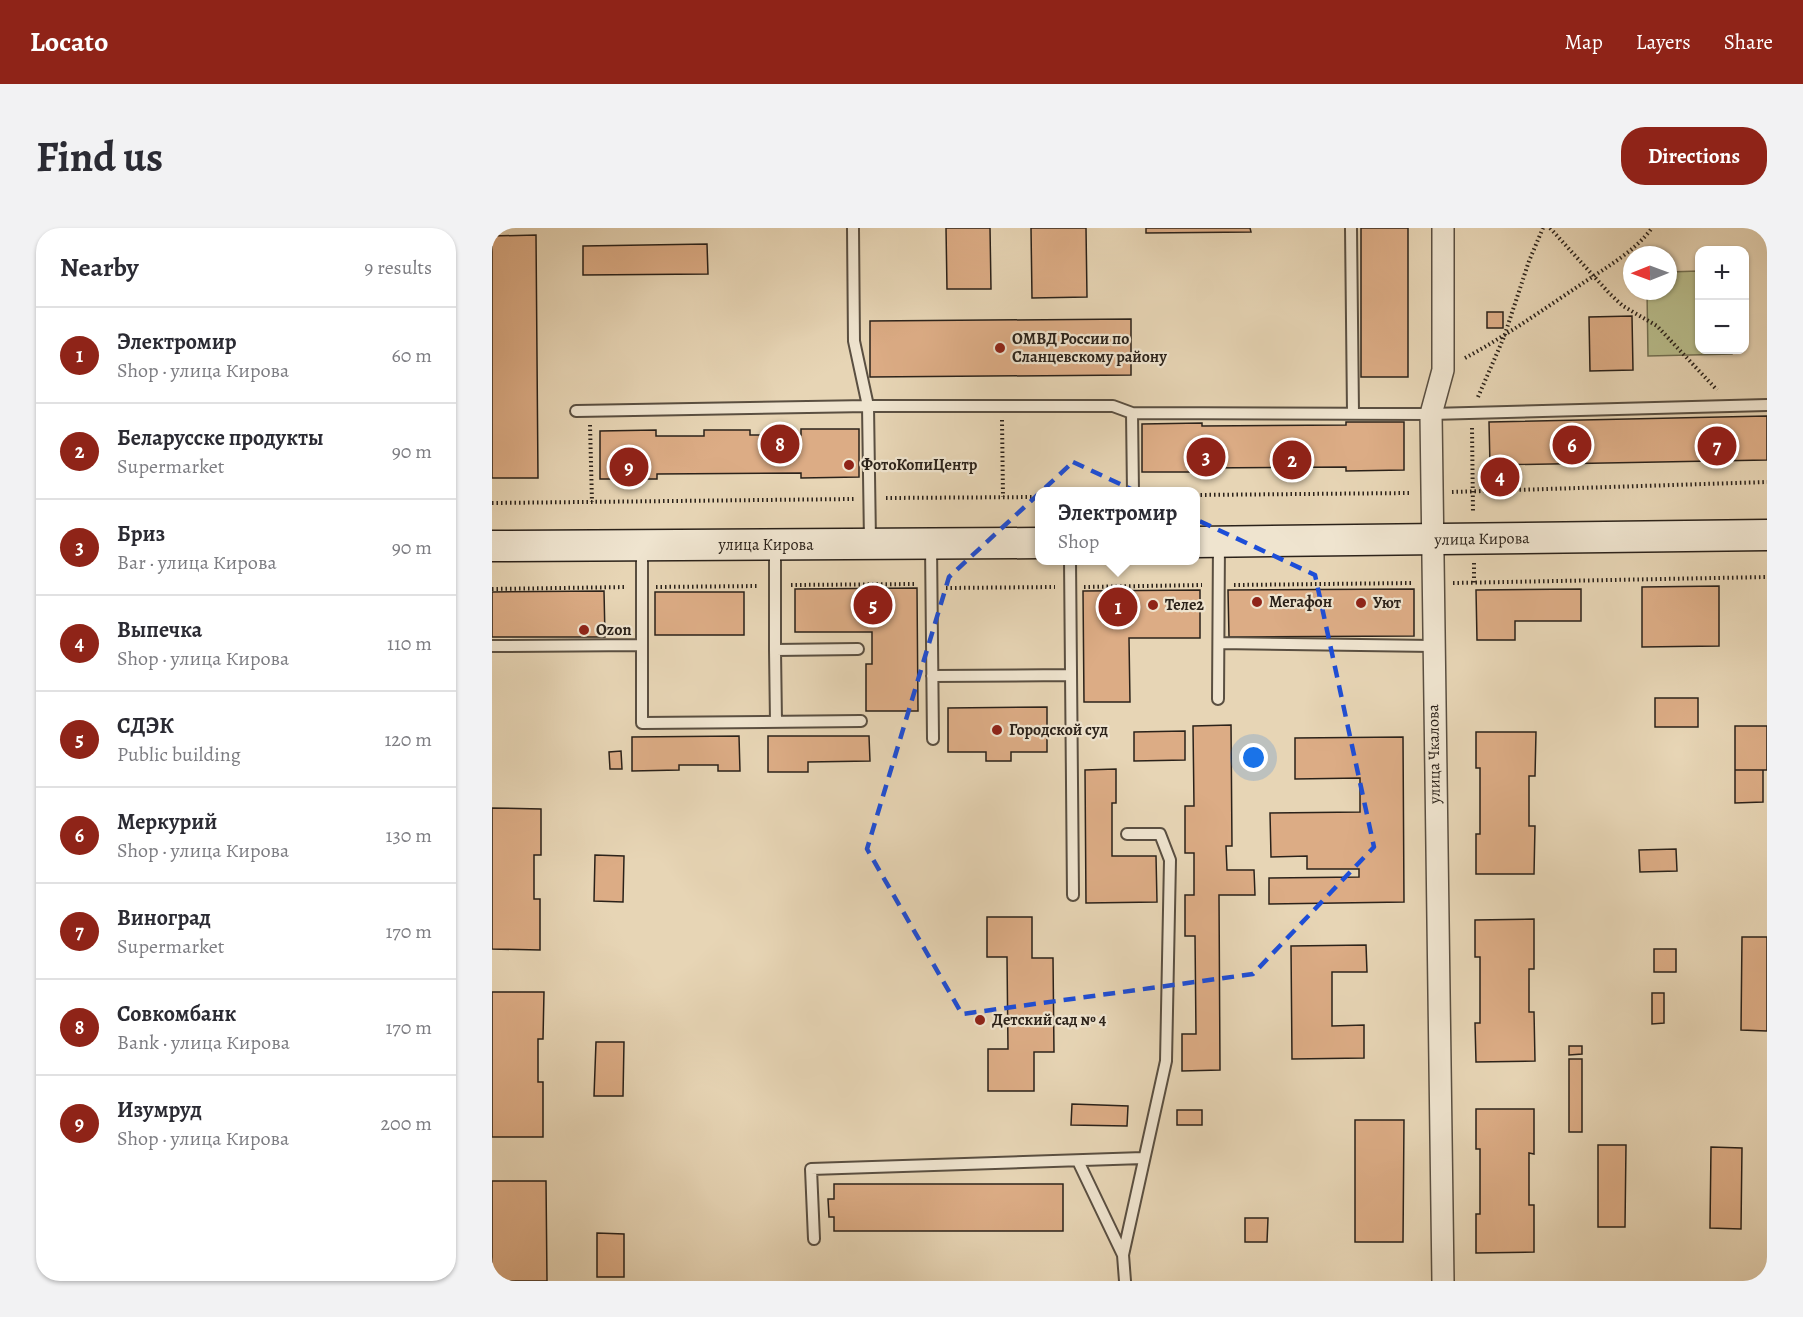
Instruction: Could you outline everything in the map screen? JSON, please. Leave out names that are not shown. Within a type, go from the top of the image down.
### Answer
[{"type":"street","name":"улица Чкалова","points":[[1443,228],[1443,370],[1431,414],[1443,1281]]},
{"type":"street","name":"улица Кирова","points":[[1207,542],[1767,535]]},
{"type":"street","name":"улица Кирова","points":[[492,546],[1035,543]]},
{"type":"lane","points":[[853,228],[854,341],[868,406],[870,544]]},
{"type":"lane","points":[[1351,228],[1353,412]]},
{"type":"lane","points":[[576,411],[868,406],[1113,406],[1131,413],[1431,414],[1472,411],[1767,405]]},
{"type":"lane","points":[[1131,413],[1132,487]]},
{"type":"lane","points":[[1207,542],[1219,643],[1218,699]]},
{"type":"lane","points":[[775,544],[776,722]]},
{"type":"lane","points":[[931,544],[933,739]]},
{"type":"lane","points":[[642,545],[642,723],[861,721]]},
{"type":"lane","points":[[1070,565],[1073,895]]},
{"type":"lane","points":[[1219,643],[1433,646]]},
{"type":"lane","points":[[492,646],[642,645]]},
{"type":"lane","points":[[776,650],[858,649]]},
{"type":"lane","points":[[932,676],[1071,675]]},
{"type":"lane","points":[[1122,1255],[1166,1061],[1170,860],[1160,834],[1127,834]]},
{"type":"lane","points":[[814,1239],[811,1169],[1143,1158]]},
{"type":"lane","points":[[1078,1161],[1122,1255],[1125,1281]]},
{"type":"path","points":[[1472,492],[1472,411],[1504,337],[1528,261],[1543,228]]},
{"type":"path","points":[[1550,228],[1623,306],[1657,326],[1731,406]]},
{"type":"path","points":[[1443,370],[1504,337],[1643,240],[1652,228]]},
{"type":"path","points":[[1002,406],[1003,497]]},
{"type":"path","points":[[590,410],[592,502]]},
{"type":"path","points":[[1200,495],[1431,493],[1767,482]]},
{"type":"path","points":[[492,503],[1035,497]]},
{"type":"path","points":[[1474,583],[1767,577]]},
{"type":"path","points":[[492,589],[921,584],[931,588]]},
{"type":"highlighted area","points":[[1073,462],[1315,575],[1374,847],[1253,974],[962,1014],[867,849],[949,577]]},
{"type":"green space","points":[[1695,271],[1695,354],[1732,354],[1648,356],[1647,300],[1677,300],[1677,272]]},
{"type":"building","points":[[946,228],[990,228],[991,289],[947,289]]},
{"type":"building","points":[[1031,228],[1086,228],[1087,297],[1032,298]]},
{"type":"building","points":[[1146,228],[1250,228],[1251,232],[1146,233]]},
{"type":"building","points":[[1361,228],[1408,228],[1408,377],[1361,377]]},
{"type":"building","points":[[536,235],[538,478],[492,478],[492,236]]},
{"type":"building","points":[[707,244],[708,274],[583,275],[583,246]]},
{"type":"building","points":[[1487,312],[1503,312],[1503,328],[1487,328]]},
{"type":"building","points":[[1632,316],[1633,370],[1590,371],[1589,317]]},
{"type":"building","name":"ОМВД России по Сланцевскому району","points":[[1131,319],[1131,375],[870,377],[870,321]]},
{"type":"building","points":[[1767,416],[1767,460],[1490,465],[1489,422]]},
{"type":"building","points":[[1346,422],[1404,422],[1404,470],[1346,471],[1346,467],[1202,468],[1202,472],[1142,472],[1142,424],[1346,425]]},
{"type":"building","points":[[801,429],[859,429],[859,477],[801,478],[801,473],[657,474],[657,479],[600,479],[600,431],[656,430],[656,436],[704,436],[704,430],[750,430],[750,435],[801,435]]},
{"type":"building","points":[[1493,470],[1507,470],[1506,480],[1493,480]]},
{"type":"building","points":[[1719,586],[1719,646],[1642,647],[1642,587]]},
{"type":"building","points":[[917,588],[918,711],[866,711],[866,664],[872,664],[872,632],[795,632],[795,589]]},
{"type":"building","points":[[1414,589],[1414,636],[1229,637],[1228,590]]},
{"type":"building","points":[[1581,589],[1581,621],[1515,621],[1515,640],[1477,640],[1476,590]]},
{"type":"building","points":[[1200,590],[1200,638],[1129,638],[1130,702],[1084,702],[1083,591]]},
{"type":"building","points":[[604,591],[605,637],[492,637],[492,592]]},
{"type":"building","points":[[655,592],[744,592],[744,635],[655,635]]},
{"type":"building","points":[[1655,698],[1698,698],[1698,727],[1655,727]]},
{"type":"building","name":"Городской суд","points":[[1047,707],[1047,752],[1011,752],[1011,761],[986,761],[986,752],[948,752],[948,708]]},
{"type":"building","points":[[1231,725],[1232,846],[1226,846],[1227,870],[1254,870],[1255,895],[1219,895],[1220,1070],[1182,1071],[1182,1034],[1196,1034],[1195,936],[1185,936],[1185,895],[1194,895],[1194,853],[1185,853],[1185,806],[1194,806],[1193,726]]},
{"type":"building","points":[[1735,726],[1767,726],[1767,770],[1735,770]]},
{"type":"building","points":[[1185,731],[1185,760],[1134,761],[1134,732]]},
{"type":"building","points":[[1476,732],[1536,732],[1535,776],[1529,776],[1529,826],[1535,826],[1534,874],[1476,874],[1476,834],[1480,834],[1480,768],[1476,768]]},
{"type":"building","points":[[739,736],[740,771],[718,771],[718,765],[679,765],[679,770],[632,771],[632,737]]},
{"type":"building","points":[[768,736],[869,736],[870,761],[808,762],[808,772],[768,772]]},
{"type":"building","points":[[1403,737],[1404,902],[1269,904],[1269,878],[1359,877],[1359,869],[1307,869],[1307,856],[1271,857],[1270,813],[1360,812],[1360,778],[1295,779],[1295,738]]},
{"type":"building","points":[[621,751],[622,769],[610,769],[609,752]]},
{"type":"building","points":[[1116,769],[1116,803],[1112,803],[1112,856],[1156,856],[1157,902],[1086,903],[1085,770]]},
{"type":"building","points":[[1735,770],[1763,770],[1763,802],[1735,803]]},
{"type":"building","points":[[492,808],[541,809],[541,855],[534,855],[534,899],[540,899],[540,950],[492,949]]},
{"type":"building","points":[[1676,849],[1677,871],[1640,872],[1639,850]]},
{"type":"building","points":[[595,855],[624,856],[623,902],[594,901]]},
{"type":"building","points":[[987,917],[1032,917],[1032,958],[1053,958],[1054,1052],[1034,1052],[1034,1091],[988,1091],[988,1049],[1008,1049],[1007,957],[987,957]]},
{"type":"building","points":[[1534,919],[1534,969],[1529,969],[1529,1012],[1534,1012],[1535,1061],[1476,1062],[1475,1023],[1480,1023],[1480,957],[1475,957],[1475,920]]},
{"type":"building","points":[[1742,937],[1767,937],[1767,1031],[1741,1030]]},
{"type":"building","points":[[1366,945],[1367,972],[1332,972],[1332,1026],[1364,1025],[1364,1058],[1292,1059],[1291,946]]},
{"type":"building","points":[[1654,949],[1676,949],[1676,972],[1654,972]]},
{"type":"building","points":[[492,992],[544,992],[543,1039],[538,1039],[538,1082],[543,1082],[543,1137],[492,1137]]},
{"type":"building","points":[[1652,993],[1664,993],[1664,1023],[1652,1024]]},
{"type":"building","points":[[596,1042],[624,1042],[623,1096],[594,1096]]},
{"type":"building","points":[[1569,1046],[1582,1046],[1582,1054],[1569,1055]]},
{"type":"building","points":[[1569,1059],[1582,1059],[1582,1132],[1569,1132]]},
{"type":"building","points":[[1072,1104],[1128,1106],[1127,1126],[1071,1125]]},
{"type":"building","points":[[1476,1109],[1534,1109],[1534,1154],[1529,1153],[1529,1205],[1534,1205],[1534,1252],[1476,1253],[1476,1214],[1480,1214],[1480,1149],[1476,1149]]},
{"type":"building","points":[[1177,1110],[1202,1110],[1202,1125],[1177,1125]]},
{"type":"building","points":[[1355,1120],[1404,1120],[1403,1242],[1355,1242]]},
{"type":"building","points":[[1598,1145],[1626,1145],[1625,1227],[1598,1227]]},
{"type":"building","points":[[1711,1147],[1742,1148],[1741,1229],[1710,1228]]},
{"type":"building","points":[[492,1181],[546,1181],[547,1281],[492,1281]]},
{"type":"building","points":[[834,1184],[1063,1184],[1063,1231],[834,1231],[834,1217],[829,1217],[828,1199],[834,1199]]},
{"type":"building","points":[[1245,1218],[1268,1218],[1267,1242],[1245,1242]]},
{"type":"building","points":[[597,1233],[624,1234],[624,1277],[597,1277]]},
{"type":"place","name":"ОМВД России по Сланцевскому району","points":[[1000,348]]},
{"type":"place","name":"Совкомбанк","points":[[780,444]]},
{"type":"place","name":"Меркурий","points":[[1572,445]]},
{"type":"place","name":"Виноград","points":[[1717,446]]},
{"type":"place","name":"Бриз","points":[[1206,457]]},
{"type":"place","name":"Беларусске продукты","points":[[1292,460]]},
{"type":"place","name":"ФотоКопиЦентр","points":[[849,465]]},
{"type":"place","name":"Изумруд","points":[[629,467]]},
{"type":"place","name":"Выпечка","points":[[1500,477]]},
{"type":"place","name":"Мегафон","points":[[1257,602]]},
{"type":"place","name":"Уют","points":[[1361,603]]},
{"type":"place","name":"СДЭК","points":[[873,605]]},
{"type":"place","name":"Теле2","points":[[1153,605]]},
{"type":"place","name":"Электромир","points":[[1118,607]]},
{"type":"place","name":"Ozon","points":[[584,630]]},
{"type":"place","name":"Городской суд","points":[[997,730]]},
{"type":"place","name":"Детский сад № 4","points":[[980,1020]]}]
